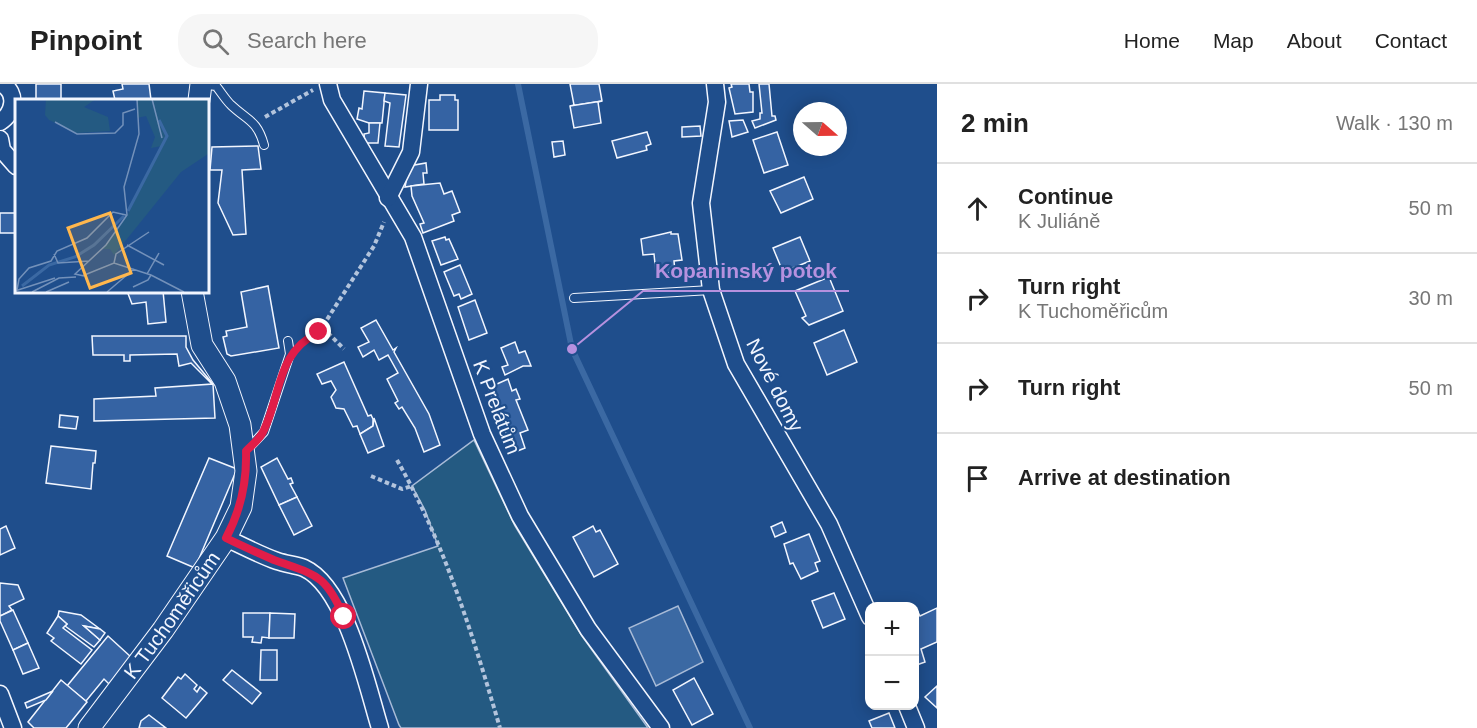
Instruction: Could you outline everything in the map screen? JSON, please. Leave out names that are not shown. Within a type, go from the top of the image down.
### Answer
[{"type":"street","points":[[199,99],[201,84]]},
{"type":"street","name":"K Prelátům","points":[[328,84],[332,100],[413,237],[482,434],[520,516],[588,629],[661,728]]},
{"type":"street","points":[[388,198],[411,152],[419,84]]},
{"type":"street","name":"Nové domy","points":[[715,84],[717,102],[701,203],[711,290],[736,364],[829,524],[865,606]]},
{"type":"street","points":[[0,122],[7,118],[12,107],[12,96],[5,85]]},
{"type":"street","points":[[0,139],[2,150],[15,165]]},
{"type":"street","name":"K Tuchoměřicům","points":[[89,728],[163,630],[226,538],[243,498],[246,451],[234,404],[225,381],[199,339],[192,292]]},
{"type":"street","points":[[226,538],[276,561],[304,568],[325,585],[336,598],[380,728]]},
{"type":"street","points":[[0,694],[13,728]]},
{"type":"street","points":[[909,710],[916,728]]},
{"type":"lane","points":[[201,84],[216,86],[231,105],[253,121],[260,130],[264,145]]},
{"type":"lane","points":[[574,298],[711,290]]},
{"type":"lane","points":[[246,451],[264,432],[290,354],[288,341]]},
{"type":"path","points":[[253,121],[328,84]]},
{"type":"path","points":[[290,354],[307,338],[319,332],[374,246]]},
{"type":"path","points":[[319,332],[330,335],[344,349]]},
{"type":"path","points":[[397,460],[426,510],[457,590],[500,728]]},
{"type":"path","points":[[371,476],[402,489],[412,486]]},
{"type":"shaded area","points":[[474,440],[515,526],[582,636],[648,728],[401,728],[399,725],[343,578],[438,546],[425,510],[412,486]]},
{"type":"shaded area","points":[[678,606],[703,662],[656,686],[629,628]]},
{"type":"building","points":[[36,84],[61,84],[61,99],[36,99]]},
{"type":"building","points":[[122,84],[149,84],[151,99],[115,99],[113,91],[123,89]]},
{"type":"building","points":[[570,84],[599,84],[602,101],[570,106],[574,105]]},
{"type":"building","points":[[731,84],[749,84],[750,92],[753,92],[753,112],[735,114],[729,88],[732,87]]},
{"type":"building","points":[[759,84],[769,84],[772,116],[775,116],[776,120],[755,128],[752,121],[760,119],[760,113],[762,113]]},
{"type":"building","points":[[364,91],[385,93],[382,123],[369,123],[357,119],[359,108],[362,109]]},
{"type":"building","points":[[385,93],[406,95],[399,147],[385,146],[390,103],[384,101]]},
{"type":"building","points":[[440,95],[455,95],[455,100],[458,100],[458,130],[429,130],[429,100],[440,100]]},
{"type":"building","points":[[602,101],[598,102],[601,123],[574,128],[570,106]]},
{"type":"building","points":[[743,120],[748,132],[732,137],[729,121]]},
{"type":"building","points":[[369,123],[380,123],[378,143],[365,143],[364,134],[369,133]]},
{"type":"building","points":[[700,126],[701,136],[682,137],[682,127]]},
{"type":"building","points":[[647,132],[651,144],[646,146],[647,150],[617,158],[612,141]]},
{"type":"building","points":[[777,132],[788,165],[764,173],[753,140]]},
{"type":"building","points":[[563,141],[565,155],[554,157],[552,142]]},
{"type":"building","points":[[258,146],[261,169],[242,170],[246,234],[233,235],[218,203],[222,170],[210,170],[212,147]]},
{"type":"building","points":[[426,163],[427,173],[423,173],[424,184],[405,187],[409,166]]},
{"type":"building","points":[[804,177],[813,199],[781,213],[770,191]]},
{"type":"building","points":[[440,183],[444,194],[452,191],[460,212],[452,215],[454,221],[423,233],[420,224],[424,223],[412,196],[411,186]]},
{"type":"building","points":[[0,213],[15,213],[15,233],[0,233]]},
{"type":"building","points":[[671,232],[671,234],[678,234],[682,260],[674,261],[675,272],[656,274],[654,254],[643,255],[641,239]]},
{"type":"building","points":[[445,237],[446,240],[449,239],[458,259],[441,265],[432,241]]},
{"type":"building","points":[[800,237],[810,261],[783,272],[773,248]]},
{"type":"building","points":[[460,265],[472,294],[461,299],[459,294],[454,296],[444,272]]},
{"type":"building","points":[[829,277],[843,311],[809,325],[802,318],[806,316],[795,291]]},
{"type":"building","points":[[268,286],[279,348],[231,356],[227,354],[223,337],[227,336],[226,331],[247,327],[241,292]]},
{"type":"building","points":[[127,292],[163,292],[166,322],[148,324],[146,302],[132,304]]},
{"type":"building","points":[[475,300],[487,333],[469,340],[458,307]]},
{"type":"building","points":[[376,320],[393,350],[396,348],[394,352],[429,414],[440,445],[424,452],[415,428],[402,407],[399,409],[395,403],[398,401],[387,379],[398,373],[388,355],[379,360],[374,350],[363,357],[358,347],[369,342],[361,328]]},
{"type":"building","points":[[844,330],[857,362],[827,375],[814,343]]},
{"type":"building","points":[[92,336],[186,336],[186,347],[193,360],[213,384],[215,418],[94,421],[94,399],[156,396],[155,388],[212,384],[191,363],[179,366],[177,354],[130,355],[130,361],[124,361],[124,355],[93,355]]},
{"type":"building","points":[[515,342],[519,353],[525,351],[531,366],[523,366],[505,375],[502,367],[508,365],[501,348]]},
{"type":"building","points":[[344,362],[368,416],[371,415],[373,419],[373,426],[360,434],[357,426],[353,427],[344,409],[336,408],[331,397],[336,390],[331,381],[322,384],[317,374]]},
{"type":"building","points":[[508,379],[512,391],[516,389],[520,399],[516,400],[528,430],[520,433],[525,448],[510,454],[503,437],[507,436],[488,388]]},
{"type":"building","points":[[60,415],[78,417],[76,429],[59,427]]},
{"type":"building","points":[[374,418],[384,446],[368,453],[360,434],[373,426]]},
{"type":"building","points":[[51,446],[96,451],[91,489],[46,483]]},
{"type":"building","points":[[209,458],[237,469],[195,568],[167,556]]},
{"type":"building","points":[[277,458],[288,479],[291,478],[293,483],[290,484],[297,497],[279,505],[261,467]]},
{"type":"building","points":[[297,497],[312,526],[294,535],[279,505]]},
{"type":"building","points":[[782,522],[786,532],[775,537],[771,527]]},
{"type":"building","points":[[6,526],[15,548],[0,555],[0,529]]},
{"type":"building","points":[[593,526],[596,532],[600,530],[618,564],[594,577],[573,537]]},
{"type":"building","points":[[809,534],[820,561],[815,563],[818,571],[801,579],[793,563],[790,564],[784,544]]},
{"type":"building","points":[[0,583],[18,585],[24,599],[9,606],[12,610],[0,616]]},
{"type":"building","points":[[834,593],[845,619],[823,628],[812,601]]},
{"type":"building","points":[[937,608],[937,642],[921,649],[925,662],[919,664],[919,614],[920,616]]},
{"type":"building","points":[[13,610],[28,643],[13,650],[0,616]]},
{"type":"building","points":[[59,611],[81,615],[100,629],[84,626],[100,640],[94,647],[65,626],[67,624],[58,616]]},
{"type":"building","points":[[243,613],[270,613],[269,638],[262,637],[261,643],[252,642],[253,637],[243,637]]},
{"type":"building","points":[[270,613],[295,614],[294,638],[269,638]]},
{"type":"building","points":[[58,616],[67,624],[63,628],[92,650],[81,664],[51,641],[54,638],[47,633]]},
{"type":"building","points":[[84,626],[100,629],[105,633],[100,640]]},
{"type":"building","points":[[108,636],[131,657],[109,684],[104,679],[86,701],[67,686]]},
{"type":"building","points":[[28,643],[39,668],[23,674],[13,650]]},
{"type":"building","points":[[261,650],[277,650],[277,680],[260,680]]},
{"type":"building","points":[[232,670],[261,693],[252,704],[223,680]]},
{"type":"building","points":[[185,674],[197,685],[194,689],[197,692],[200,687],[207,693],[186,718],[162,698],[178,677],[181,679]]},
{"type":"building","points":[[694,678],[713,714],[692,725],[673,690]]},
{"type":"building","points":[[61,680],[87,702],[66,728],[34,728],[28,722]]},
{"type":"building","points":[[937,686],[937,708],[925,697]]},
{"type":"building","points":[[53,691],[46,700],[27,708],[25,703]]},
{"type":"building","points":[[889,713],[895,728],[872,728],[869,721]]},
{"type":"building","points":[[149,715],[166,728],[139,728],[141,721]]},
{"type":"waterway","points":[[518,84],[572,349],[750,728]]},
{"type":"place","name":"Kopaninský potok","points":[[572,349]]},
{"type":"route","points":[[319,332],[307,338],[290,354],[264,432],[246,451],[241,507],[226,538],[276,561],[304,568],[316,576],[336,598],[344,617]]}]
